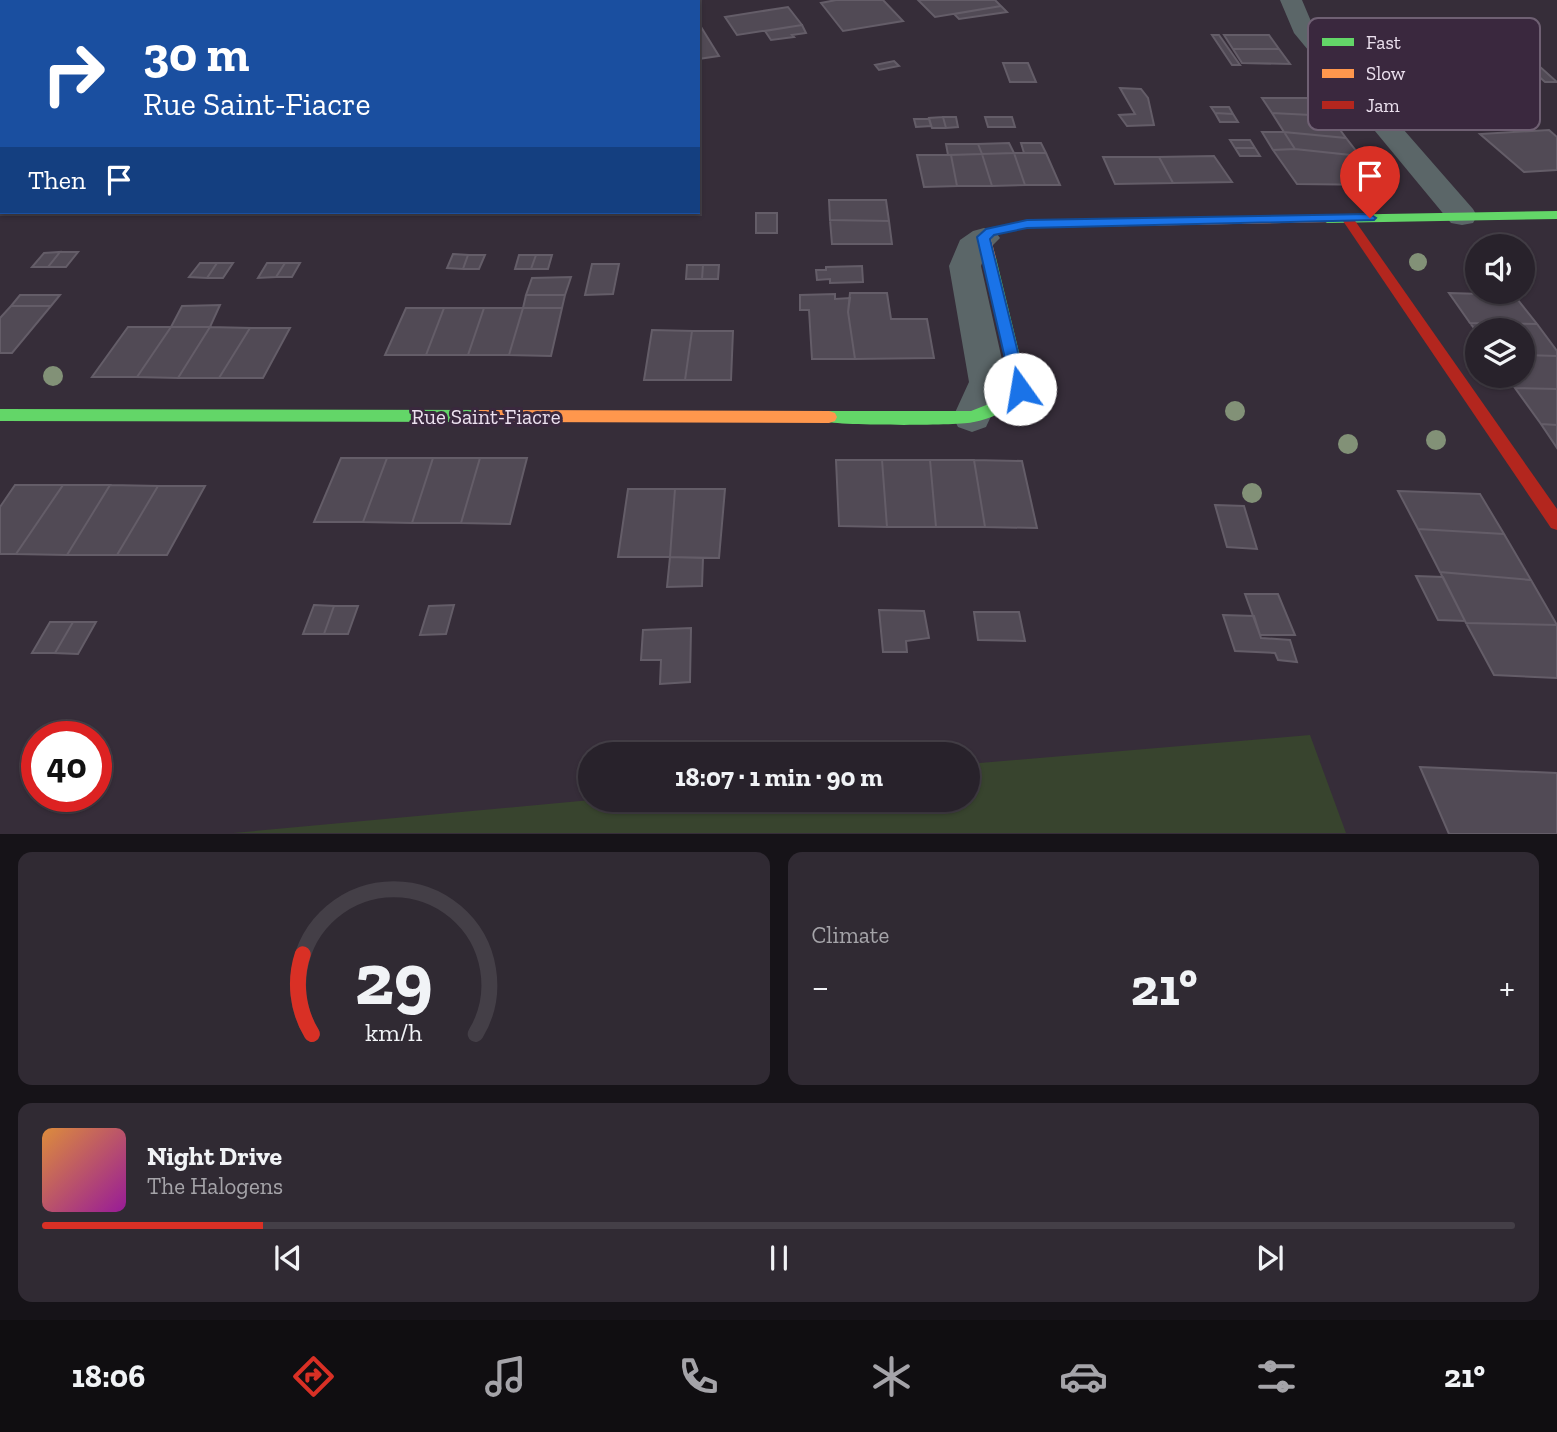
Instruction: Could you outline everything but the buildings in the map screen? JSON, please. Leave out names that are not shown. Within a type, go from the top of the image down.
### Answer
[{"type":"street","points":[[1291,0],[1302,28],[1308,35]]},
{"type":"street","points":[[1389,130],[1462,216]]},
{"type":"street","name":"Rue Saint-Fiacre","points":[[0,415],[972,417],[988,382],[965,266],[966,256],[971,247],[999,229],[1027,224],[1557,215]]},
{"type":"street","points":[[1347,218],[1557,523]]},
{"type":"green space","points":[[1310,735],[1346,833],[233,833],[578,801],[578,812],[980,812],[980,763]]},
{"type":"traffic: fast","points":[[1327,219],[1557,215]]},
{"type":"traffic: fast","points":[[829,417],[972,417],[1004,404],[1020,389],[989,258]]},
{"type":"traffic: fast","points":[[0,415],[480,416]]},
{"type":"traffic: slow","points":[[989,258],[984,238],[990,232],[1027,224],[1327,219]]},
{"type":"traffic: slow","points":[[480,416],[829,417]]},
{"type":"traffic: jam","points":[[1347,218],[1557,523]]},
{"type":"route","points":[[1020,389],[984,237],[990,232],[1027,224],[1370,218]]}]
